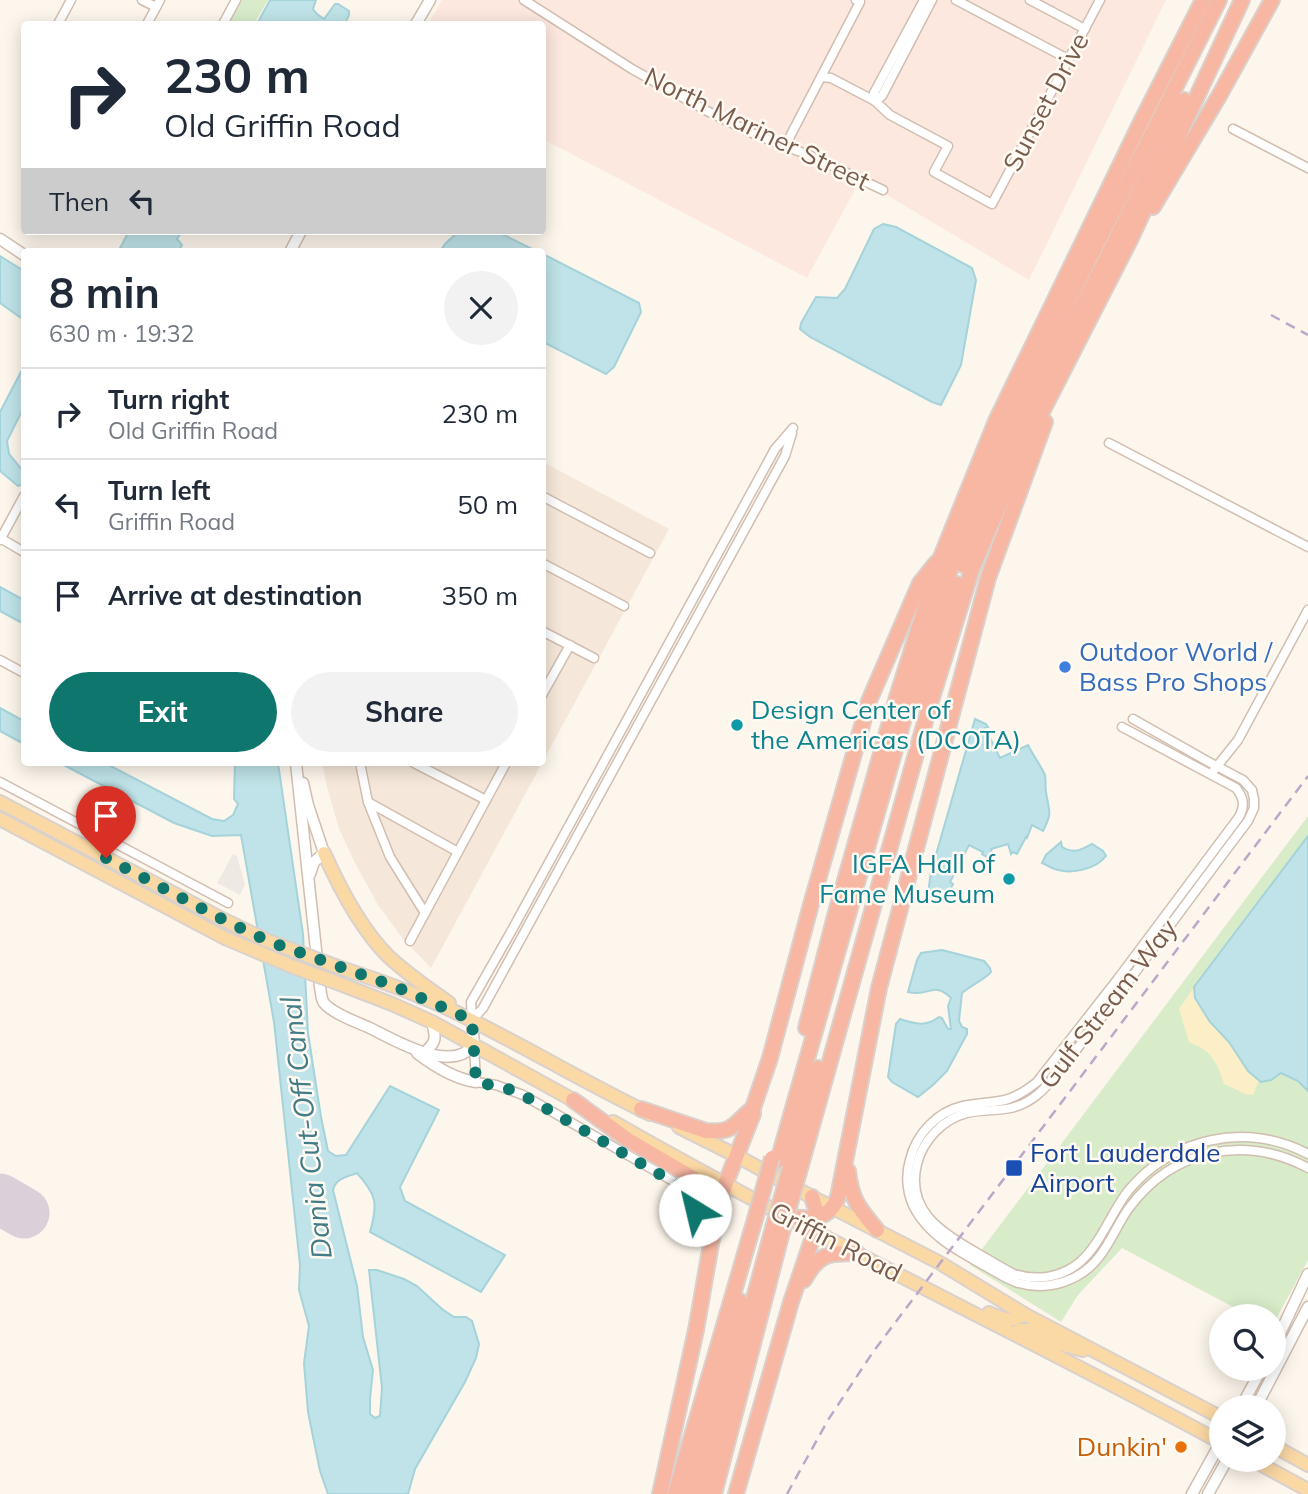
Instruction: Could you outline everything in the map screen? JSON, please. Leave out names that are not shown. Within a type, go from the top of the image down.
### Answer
[{"type":"highway","points":[[785,1165],[835,916],[897,697],[941,557],[996,421],[1203,0]]},
{"type":"highway","points":[[701,1494],[768,1225],[935,609],[1008,421],[1220,0]]},
{"type":"highway","points":[[688,1494],[932,662],[963,566],[1019,427],[1106,259],[1232,0]]},
{"type":"highway","points":[[785,1165],[972,569],[1024,447],[1129,240],[1242,0]]},
{"type":"highway","points":[[1129,240],[1179,165],[1272,0]]},
{"type":"highway","points":[[1185,97],[1228,30]]},
{"type":"highway","points":[[816,1224],[834,1208],[838,1197],[879,988],[988,578],[1066,365]]},
{"type":"highway","points":[[660,1494],[726,1185],[753,1114],[770,1058],[869,701],[920,583],[941,557]]},
{"type":"highway","points":[[573,1100],[628,1140],[693,1178],[709,1197],[714,1232]]},
{"type":"highway","points":[[641,1110],[706,1131],[716,1131],[734,1125],[753,1108]]},
{"type":"highway","points":[[846,1159],[853,1197],[864,1216],[877,1230]]},
{"type":"highway","points":[[736,1494],[816,1224],[813,1197]]},
{"type":"highway","points":[[788,1217],[816,1224]]},
{"type":"highway","points":[[674,1494],[768,1225]]},
{"type":"highway","points":[[714,1494],[768,1225]]},
{"type":"highway","points":[[791,1302],[817,1261],[838,1252],[857,1252]]},
{"type":"main road","name":"Griffin Road","points":[[0,802],[224,920],[278,944],[419,996],[472,1020],[582,1080],[737,1156],[944,1265],[1024,1314],[1209,1411]]},
{"type":"main road","name":"Griffin Road","points":[[0,819],[225,938],[291,967],[392,1003],[432,1023],[788,1217]]},
{"type":"main road","points":[[324,853],[343,893],[380,947],[408,973],[472,1020]]},
{"type":"main road","name":"Griffin Road","points":[[816,1224],[857,1252],[1209,1436]]},
{"type":"main road","points":[[956,1304],[971,1304],[1009,1320],[1024,1314]]},
{"type":"main road","points":[[1015,1334],[1019,1330],[1030,1330],[1059,1344],[1100,1354]]},
{"type":"main road","points":[[1286,1453],[1308,1465]]},
{"type":"main road","points":[[1275,1472],[1308,1490]]},
{"type":"street","points":[[60,21],[71,0]]},
{"type":"street","points":[[142,0],[158,4],[149,21]]},
{"type":"street","points":[[225,21],[236,0]]},
{"type":"street","points":[[418,21],[430,0]]},
{"type":"street","name":"North Mariner Street","points":[[524,0],[660,85],[754,134],[811,156],[883,190]]},
{"type":"street","points":[[875,101],[874,93],[924,0]]},
{"type":"street","points":[[875,101],[882,96],[932,0]]},
{"type":"street","points":[[956,0],[1068,59]]},
{"type":"street","points":[[1030,0],[1085,29]]},
{"type":"street","name":"Sunset Drive","points":[[875,101],[890,115],[948,146],[934,172],[992,204],[1100,0]]},
{"type":"street","points":[[785,146],[858,1]]},
{"type":"street","points":[[821,77],[831,78],[875,101]]},
{"type":"street","points":[[1233,129],[1308,168]]},
{"type":"street","points":[[0,239],[21,253]]},
{"type":"street","points":[[472,1020],[483,1008],[785,456],[793,428],[775,449],[471,1002],[472,1020],[474,1045],[476,1082]]},
{"type":"street","points":[[1109,443],[1308,547]]},
{"type":"street","points":[[546,498],[650,553]]},
{"type":"street","points":[[21,501],[0,539],[21,550]]},
{"type":"street","points":[[546,565],[624,606]]},
{"type":"street","points":[[1211,775],[1238,740],[1308,610]]},
{"type":"street","points":[[546,633],[594,658]]},
{"type":"street","points":[[546,688],[570,645]]},
{"type":"street","points":[[0,660],[21,671]]},
{"type":"street","name":"Gulf Stream Way","points":[[1133,719],[1243,780],[1252,790],[1254,808],[1248,821],[1049,1084],[1035,1097],[1014,1108],[976,1111],[954,1118],[940,1127],[929,1139],[920,1156],[916,1172],[919,1201],[928,1218],[942,1231],[1014,1274],[1044,1278],[1062,1273],[1080,1262],[1137,1181],[1168,1156],[1182,1149],[1221,1138],[1250,1137],[1279,1142],[1308,1154]]},
{"type":"street","name":"Gulf Stream Way","points":[[1122,727],[1236,788],[1241,794],[1243,809],[1037,1082],[1005,1100],[959,1107],[926,1129],[909,1162],[908,1180],[914,1207],[922,1220],[946,1242],[1011,1280],[1034,1286],[1049,1286],[1074,1278],[1094,1263],[1137,1198],[1156,1180],[1187,1161],[1213,1152],[1242,1150],[1285,1157],[1308,1168]]},
{"type":"street","points":[[297,766],[320,987],[324,1003],[335,1012],[424,1053],[460,1054],[474,1045]]},
{"type":"street","points":[[298,766],[324,853],[314,862],[309,878]]},
{"type":"street","points":[[361,766],[368,802],[390,857],[425,913]]},
{"type":"street","points":[[420,766],[486,800]]},
{"type":"street","points":[[410,941],[504,766]]},
{"type":"street","points":[[0,782],[228,903]]},
{"type":"street","points":[[368,802],[458,852]]},
{"type":"street","points":[[424,1053],[435,1040],[432,1023]]},
{"type":"street","points":[[408,1047],[428,1062],[462,1079],[506,1088],[523,1095],[673,1181],[692,1198],[695,1219]]},
{"type":"street","points":[[1286,1321],[1308,1274]]},
{"type":"street","points":[[1262,1395],[1308,1307]]},
{"type":"street","points":[[1192,1494],[1209,1464]]},
{"type":"street","points":[[1208,1494],[1220,1472]]},
{"type":"shaded area","points":[[442,0],[1166,0],[1029,280],[865,182],[857,186],[807,278],[546,141],[546,21],[430,21]]},
{"type":"shaded area","points":[[546,464],[669,529],[546,756]]},
{"type":"shaded area","points":[[323,766],[540,766],[431,968],[403,939],[378,905],[339,829]]},
{"type":"shaded area","points":[[233,854],[237,856],[245,885],[240,895],[217,883]]},
{"type":"green space","points":[[242,0],[268,0],[256,21],[230,21]]},
{"type":"green space","points":[[1308,816],[1308,1260],[1284,1304],[1227,1304],[1122,1248],[1078,1295],[1061,1322],[970,1265]]},
{"type":"sand","points":[[1194,987],[1195,998],[1210,1022],[1229,1042],[1248,1071],[1259,1080],[1253,1095],[1224,1084],[1212,1058],[1203,1049],[1189,1042],[1179,1009]]},
{"type":"water","points":[[270,0],[316,0],[313,9],[324,19],[335,4],[349,11],[346,21],[259,21]]},
{"type":"water","points":[[883,224],[896,227],[972,268],[976,280],[961,365],[941,405],[810,337],[800,329],[816,297],[837,298],[845,289],[874,229]]},
{"type":"water","points":[[127,235],[180,235],[177,239],[182,245],[180,248],[120,248]]},
{"type":"water","points":[[455,235],[504,235],[530,248],[442,248]]},
{"type":"water","points":[[0,256],[21,269],[21,318],[0,303]]},
{"type":"water","points":[[546,256],[639,303],[641,312],[614,367],[606,374],[546,344]]},
{"type":"water","points":[[21,372],[21,413],[7,441],[9,454],[21,468],[21,485],[18,486],[0,471],[0,412]]},
{"type":"water","points":[[0,587],[21,598],[21,622],[0,611]]},
{"type":"water","points":[[0,708],[21,719],[21,742],[0,731]]},
{"type":"water","points":[[975,719],[988,727],[985,728],[1000,758],[1028,745],[1045,775],[1049,815],[1043,831],[1032,825],[1017,854],[1011,854],[1008,844],[991,849],[994,861],[969,845],[950,882],[953,884],[948,894],[937,900],[929,896],[931,872]]},
{"type":"water","name":"Dania Cut-Off Canal","points":[[66,766],[111,766],[212,819],[224,821],[233,815],[238,804],[234,799],[235,766],[278,766],[303,934],[308,1033],[328,1151],[336,1156],[346,1155],[390,1086],[439,1110],[400,1187],[405,1201],[505,1255],[481,1292],[370,1232],[374,1200],[369,1188],[357,1173],[342,1178],[334,1186],[357,1286],[363,1337],[373,1370],[370,1414],[375,1418],[380,1416],[382,1388],[369,1270],[404,1279],[417,1286],[454,1317],[466,1317],[472,1321],[479,1344],[465,1382],[415,1469],[408,1494],[328,1494],[320,1471],[308,1412],[304,1363],[309,1326],[299,1290],[300,1265],[274,1022],[241,835],[212,836],[174,823]]},
{"type":"water","points":[[1308,836],[1308,1091],[1298,1081],[1281,1073],[1271,1080],[1261,1082],[1248,1071],[1229,1042],[1210,1022],[1195,998],[1194,987]]},
{"type":"water","points":[[1061,842],[1062,847],[1074,851],[1092,844],[1106,856],[1096,864],[1077,871],[1058,870],[1042,863],[1046,855]]},
{"type":"water","points":[[942,950],[984,961],[991,972],[962,993],[959,1021],[962,1027],[967,1029],[967,1034],[947,1071],[918,1097],[888,1077],[896,1024],[900,1019],[920,1024],[939,1017],[948,1029],[951,1029],[948,1006],[951,998],[940,990],[908,992],[921,953]]},
{"type":"runway","points":[[0,1199],[24,1213]]},
{"type":"railway","points":[[1271,315],[1308,335]]},
{"type":"railway","points":[[787,1494],[828,1420],[873,1352],[1308,776]]},
{"type":"place","name":"Outdoor World / Bass Pro Shops","points":[[1065,667]]},
{"type":"place","name":"Design Center of the Americas (DCOTA)","points":[[737,725]]},
{"type":"place","name":"IGFA Hall of Fame Museum","points":[[1009,879]]},
{"type":"place","name":"Fort Lauderdale Airport","points":[[1014,1168]]},
{"type":"place","name":"Dunkin'","points":[[1181,1447]]},
{"type":"route","points":[[106,858],[268,941],[394,986],[472,1020],[476,1082],[506,1088],[539,1103],[673,1181],[689,1194],[695,1210]]}]
